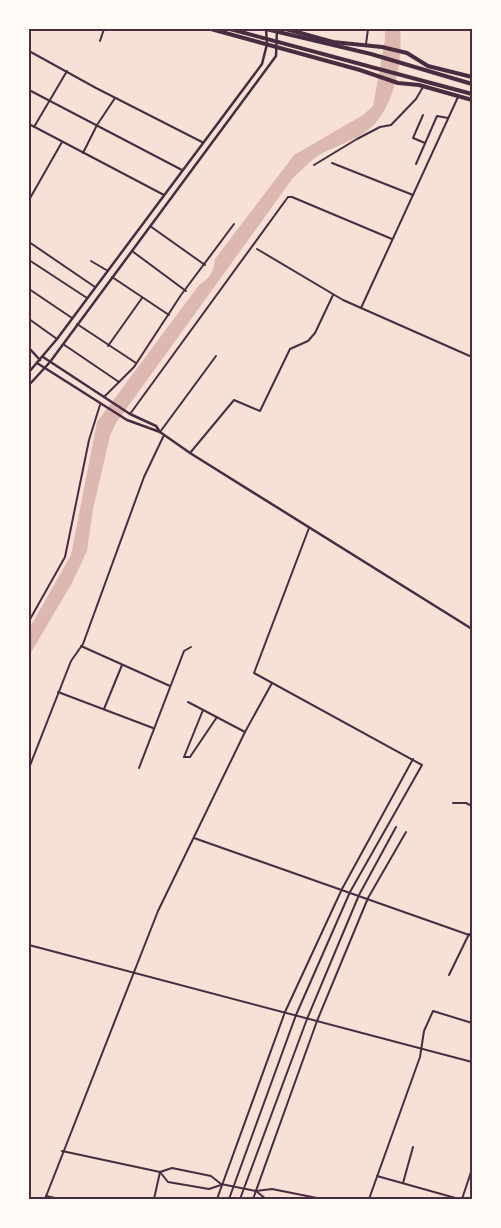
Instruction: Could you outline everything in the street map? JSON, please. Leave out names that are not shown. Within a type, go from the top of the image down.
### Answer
[{"type":"highway","points":[[211,29],[267,44],[277,44],[367,66],[403,76],[472,100]]},
{"type":"highway","points":[[230,29],[266,38],[277,44],[398,83],[425,84],[472,94]]},
{"type":"highway","points":[[266,29],[277,30],[371,54],[472,84]]},
{"type":"highway","points":[[286,29],[333,42],[382,47],[407,53],[428,66],[472,77]]},
{"type":"street","points":[[100,41],[104,29]]},
{"type":"street","points":[[29,372],[57,339],[262,64],[267,44],[266,29]]},
{"type":"street","points":[[365,46],[368,29]]},
{"type":"street","points":[[29,385],[50,362],[276,56],[277,30]]},
{"type":"street","points":[[29,51],[115,98],[202,142]]},
{"type":"street","points":[[472,57],[472,77]]},
{"type":"street","points":[[34,127],[67,71]]},
{"type":"street","points":[[314,165],[380,127],[391,125],[416,99],[425,84]]},
{"type":"street","points":[[29,90],[189,173]]},
{"type":"street","points":[[361,308],[460,91]]},
{"type":"street","points":[[83,153],[97,125],[115,98]]},
{"type":"street","points":[[423,115],[413,138],[425,143]]},
{"type":"street","points":[[416,164],[437,116],[448,118]]},
{"type":"street","points":[[29,126],[164,196]]},
{"type":"street","points":[[29,200],[62,142]]},
{"type":"street","points":[[332,163],[413,195]]},
{"type":"street","points":[[130,414],[288,197],[292,196],[392,239]]},
{"type":"street","points":[[104,397],[136,364],[234,224]]},
{"type":"street","points":[[150,226],[205,265]]},
{"type":"street","points":[[29,242],[96,287]]},
{"type":"street","points":[[257,249],[333,294],[472,357]]},
{"type":"street","points":[[132,251],[186,291]]},
{"type":"street","points":[[29,260],[87,298]]},
{"type":"street","points":[[91,260],[108,271]]},
{"type":"street","points":[[112,278],[169,315]]},
{"type":"street","points":[[29,289],[72,318]]},
{"type":"street","points":[[190,453],[234,400],[260,411],[290,349],[308,341],[315,333],[333,294]]},
{"type":"street","points":[[108,346],[142,298]]},
{"type":"street","points":[[29,319],[57,339]]},
{"type":"street","points":[[77,324],[136,364]]},
{"type":"street","points":[[63,344],[119,382]]},
{"type":"street","points":[[29,348],[41,358],[130,414],[156,426],[162,434]]},
{"type":"street","points":[[29,768],[71,661],[81,646],[162,434],[216,356]]},
{"type":"street","points":[[37,363],[126,420],[162,434],[472,629]]},
{"type":"street","points":[[29,621],[65,557],[89,440],[100,404]]},
{"type":"street","points":[[229,1199],[296,1015],[350,892],[422,765],[254,673],[309,528]]},
{"type":"street","points":[[81,646],[170,686]]},
{"type":"street","points":[[139,768],[184,651],[191,647]]},
{"type":"street","points":[[104,709],[122,664]]},
{"type":"street","points":[[60,1199],[46,1198],[62,1151],[158,911],[245,732],[272,683]]},
{"type":"street","points":[[58,692],[153,728]]},
{"type":"street","points":[[188,702],[245,732]]},
{"type":"street","points":[[203,710],[184,758],[190,757],[217,717]]},
{"type":"street","points":[[217,1199],[285,1012],[342,889],[414,760]]},
{"type":"street","points":[[453,803],[466,803],[472,806]]},
{"type":"street","points":[[240,1199],[307,1019],[359,895],[396,827]]},
{"type":"street","points":[[253,1199],[317,1022],[368,898],[406,832]]},
{"type":"street","points":[[194,838],[472,936]]},
{"type":"street","points":[[449,975],[469,934]]},
{"type":"street","points":[[29,945],[472,1062]]},
{"type":"street","points":[[369,1199],[422,1049],[424,1031],[432,1011],[472,1023]]},
{"type":"street","points":[[403,1183],[413,1147]]},
{"type":"street","points":[[62,1151],[160,1172],[172,1168],[212,1176],[221,1184],[256,1191],[272,1189],[322,1199]]},
{"type":"street","points":[[376,1176],[461,1199],[472,1169]]},
{"type":"street","points":[[160,1172],[168,1182],[210,1190],[221,1184]]},
{"type":"street","points":[[154,1199],[160,1172]]},
{"type":"street","points":[[256,1191],[266,1199]]},
{"type":"shaded area","points":[[385,29],[400,29],[401,42],[398,71],[383,113],[364,133],[316,157],[293,178],[116,423],[110,436],[93,509],[87,551],[72,583],[29,656],[29,629],[71,555],[97,422],[199,285],[210,275],[215,259],[294,155],[363,115],[373,106],[385,40]]}]
